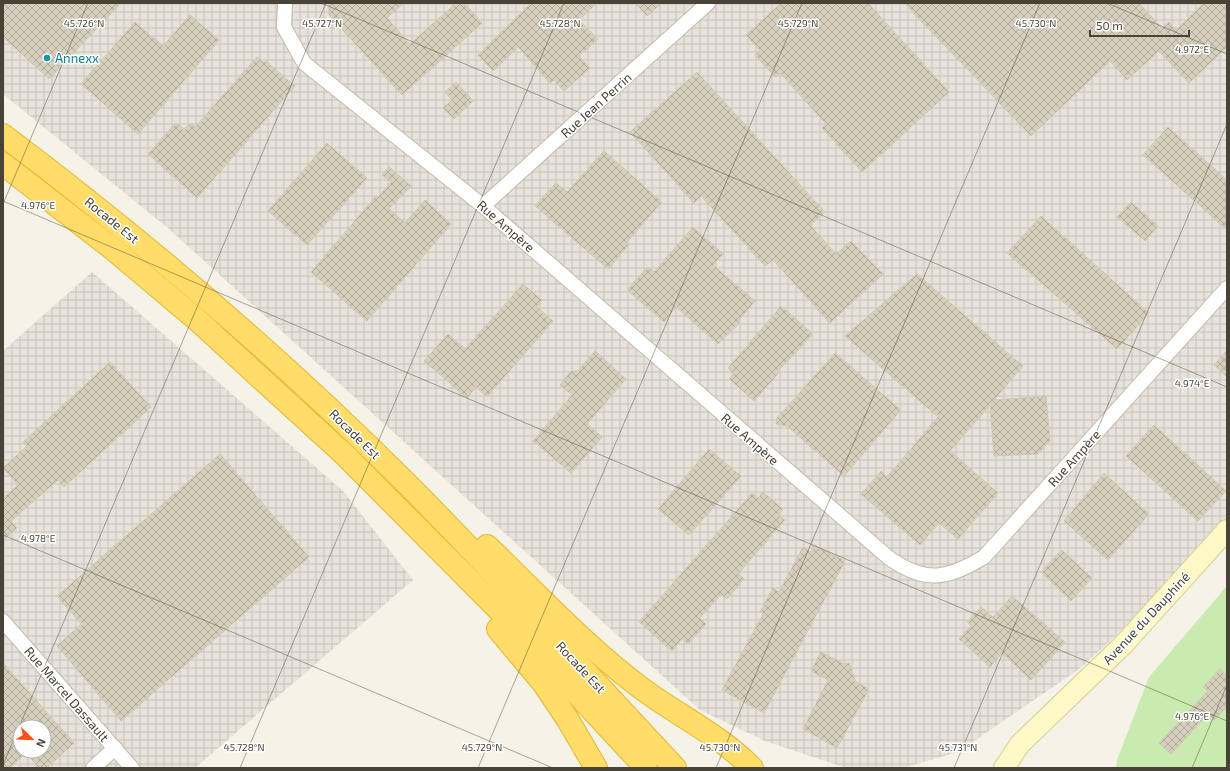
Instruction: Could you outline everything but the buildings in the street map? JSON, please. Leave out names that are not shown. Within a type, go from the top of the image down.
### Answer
[{"type":"highway","name":"Rocade Est","points":[[3,135],[152,252],[326,406],[406,482],[470,548],[675,768]]},
{"type":"highway","name":"Rocade Est","points":[[3,164],[113,249],[195,318],[346,456],[501,612],[646,768]]},
{"type":"highway","points":[[406,482],[432,493],[585,640],[641,688],[708,732],[752,768]]},
{"type":"highway","points":[[432,541],[438,562],[544,684],[568,720],[596,768]]},
{"type":"main road","name":"Avenue du Dauphiné","points":[[1004,768],[1020,744],[1124,644],[1227,530]]},
{"type":"main road","name":"Avenue du Dauphiné","points":[[1020,768],[1030,748],[1063,703]]},
{"type":"street","name":"Rue Ampère","points":[[285,3],[284,27],[304,63],[483,206],[889,558],[900,566],[928,576],[950,575],[963,570],[984,557],[1227,288]]},
{"type":"street","name":"Rue Jean Perrin","points":[[483,206],[708,3]]},
{"type":"street","name":"Rue Marcel Dassault","points":[[3,621],[132,768]]},
{"type":"street","points":[[92,768],[115,748]]},
{"type":"shaded area","points":[[3,3],[1227,3],[1227,518],[1148,607],[1078,670],[958,752],[903,768],[846,768],[765,741],[700,710],[169,229],[3,94]]},
{"type":"shaded area","points":[[92,272],[343,491],[413,580],[195,768],[3,768],[3,351]]},
{"type":"green space","points":[[1227,586],[1227,768],[1116,768],[1117,760],[1149,677]]},
{"type":"place","name":"Annexx","points":[[47,58]]}]
